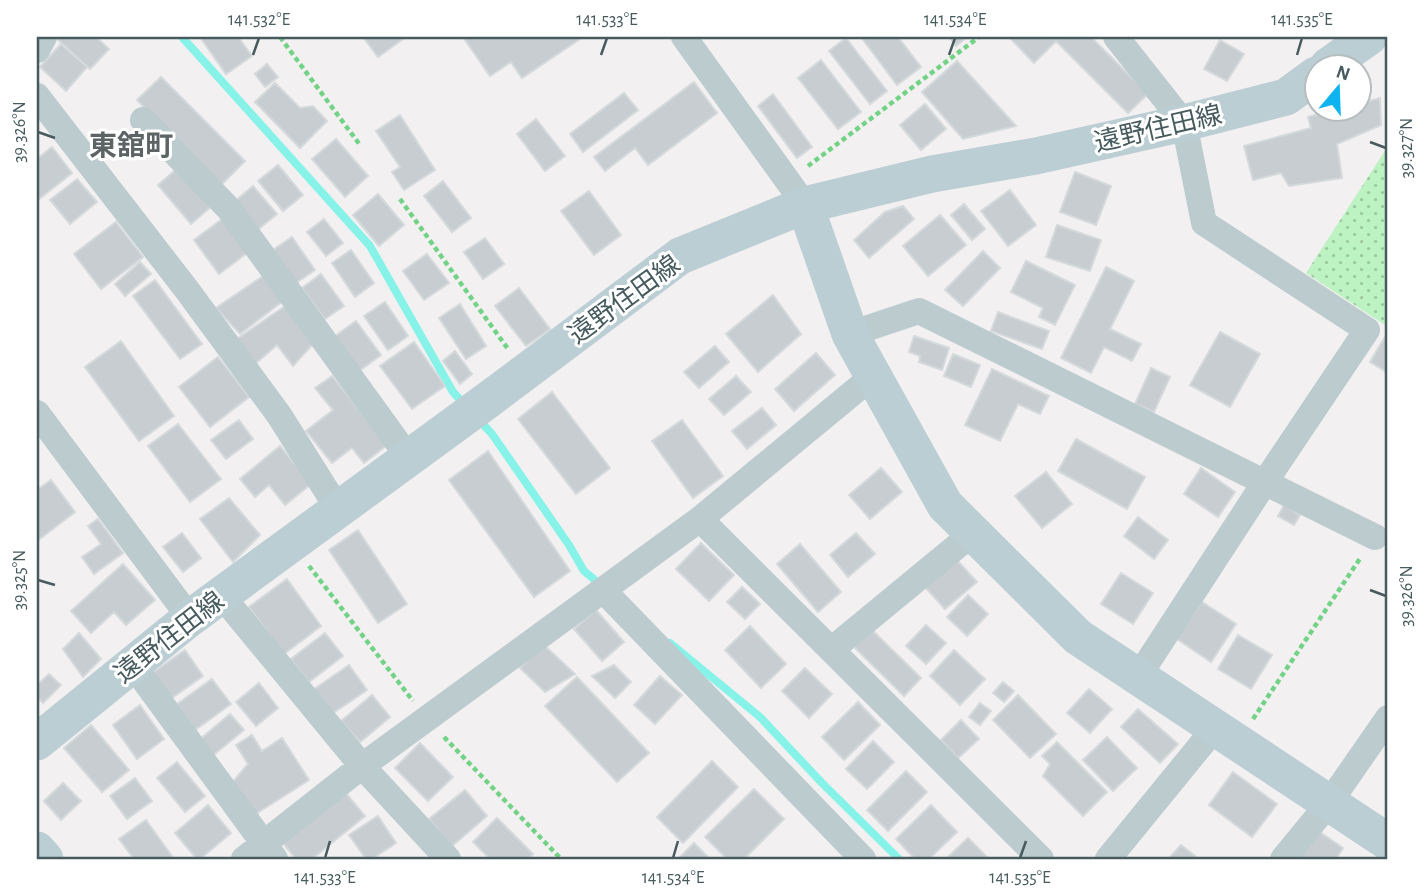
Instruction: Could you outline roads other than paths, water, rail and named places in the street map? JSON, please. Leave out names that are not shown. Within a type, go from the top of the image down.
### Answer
[{"type":"main road","points":[[1348,52],[1369,37]]},
{"type":"main road","name":"遠野住田線","points":[[37,742],[190,618],[680,256],[796,193],[1036,156],[1286,97],[1302,86]]},
{"type":"main road","points":[[796,193],[850,334],[945,505],[1078,638],[1388,842]]},
{"type":"main road","points":[[37,850],[45,859]]},
{"type":"street","points":[[37,50],[44,37]]},
{"type":"street","points":[[684,37],[796,193]]},
{"type":"street","points":[[1116,37],[1184,123],[1205,223],[1367,330],[1138,677]]},
{"type":"street","points":[[37,96],[157,250],[279,415],[338,509]]},
{"type":"street","points":[[143,120],[229,209],[408,458]]},
{"type":"street","points":[[850,334],[919,311],[1375,537]]},
{"type":"street","points":[[133,664],[261,854],[362,766],[700,519],[873,376]]},
{"type":"street","points":[[37,413],[190,618]]},
{"type":"street","points":[[700,519],[1041,859]]},
{"type":"street","points":[[831,650],[973,533]]},
{"type":"street","points":[[603,590],[863,859]]},
{"type":"street","points":[[222,596],[362,766],[448,859]]},
{"type":"street","points":[[1283,859],[1329,803],[1388,718]]},
{"type":"street","points":[[1108,859],[1226,735]]},
{"type":"waterway","points":[[182,37],[370,246],[453,392],[465,405]]},
{"type":"waterway","points":[[478,419],[492,434],[584,571],[601,585]]},
{"type":"waterway","points":[[670,643],[760,717],[899,859]]},
{"type":"district","name":"東舘町","points":[[131,145]]}]
